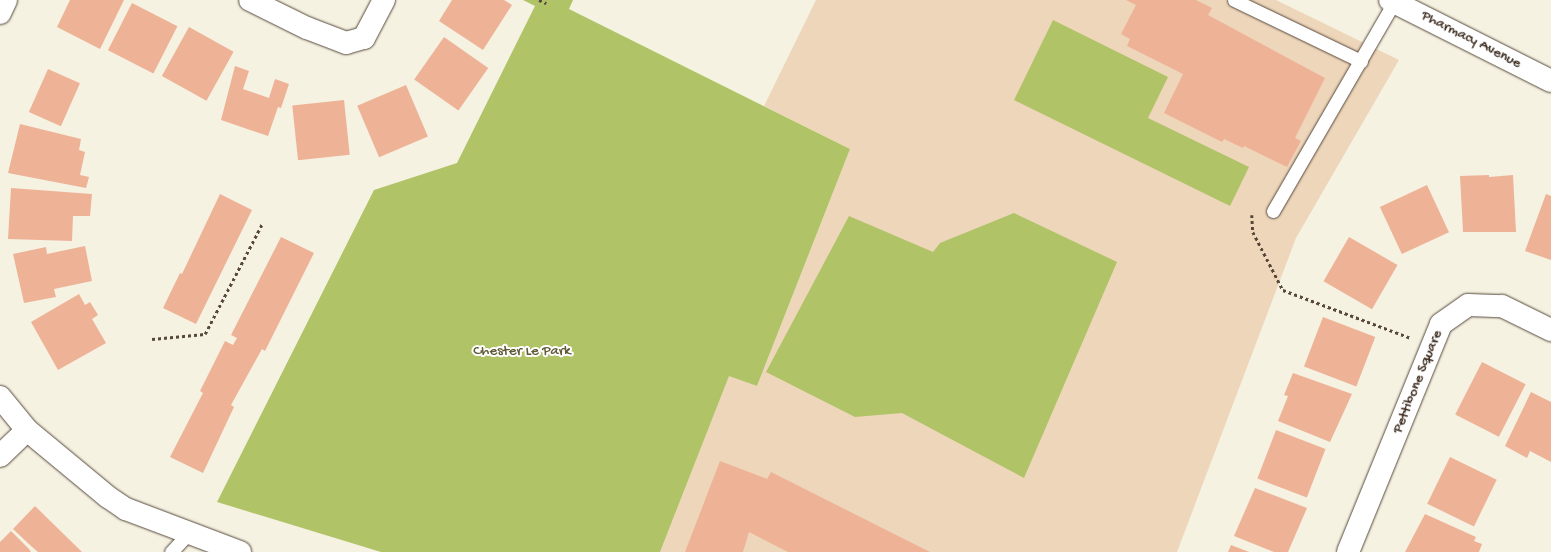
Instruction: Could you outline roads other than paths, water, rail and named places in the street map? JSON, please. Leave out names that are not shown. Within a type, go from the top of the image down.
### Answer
[{"type":"street","points":[[0,13],[6,0]]},
{"type":"street","points":[[250,0],[307,28],[346,43],[364,38],[384,0]]},
{"type":"street","name":"Pharmacy Avenue","points":[[1392,1],[1551,81]]},
{"type":"street","name":"Pettibone Square","points":[[1348,552],[1441,324],[1468,304],[1502,306],[1551,330]]},
{"type":"street","points":[[0,397],[27,430],[108,497],[126,509],[188,534],[240,552]]},
{"type":"street","points":[[0,456],[27,430]]},
{"type":"lane","points":[[1234,0],[1361,61]]},
{"type":"lane","points":[[1273,211],[1361,61],[1392,1]]},
{"type":"lane","points":[[171,552],[188,534]]},
{"type":"park label","name":"Chester Le Park","points":[[522,352]]}]
